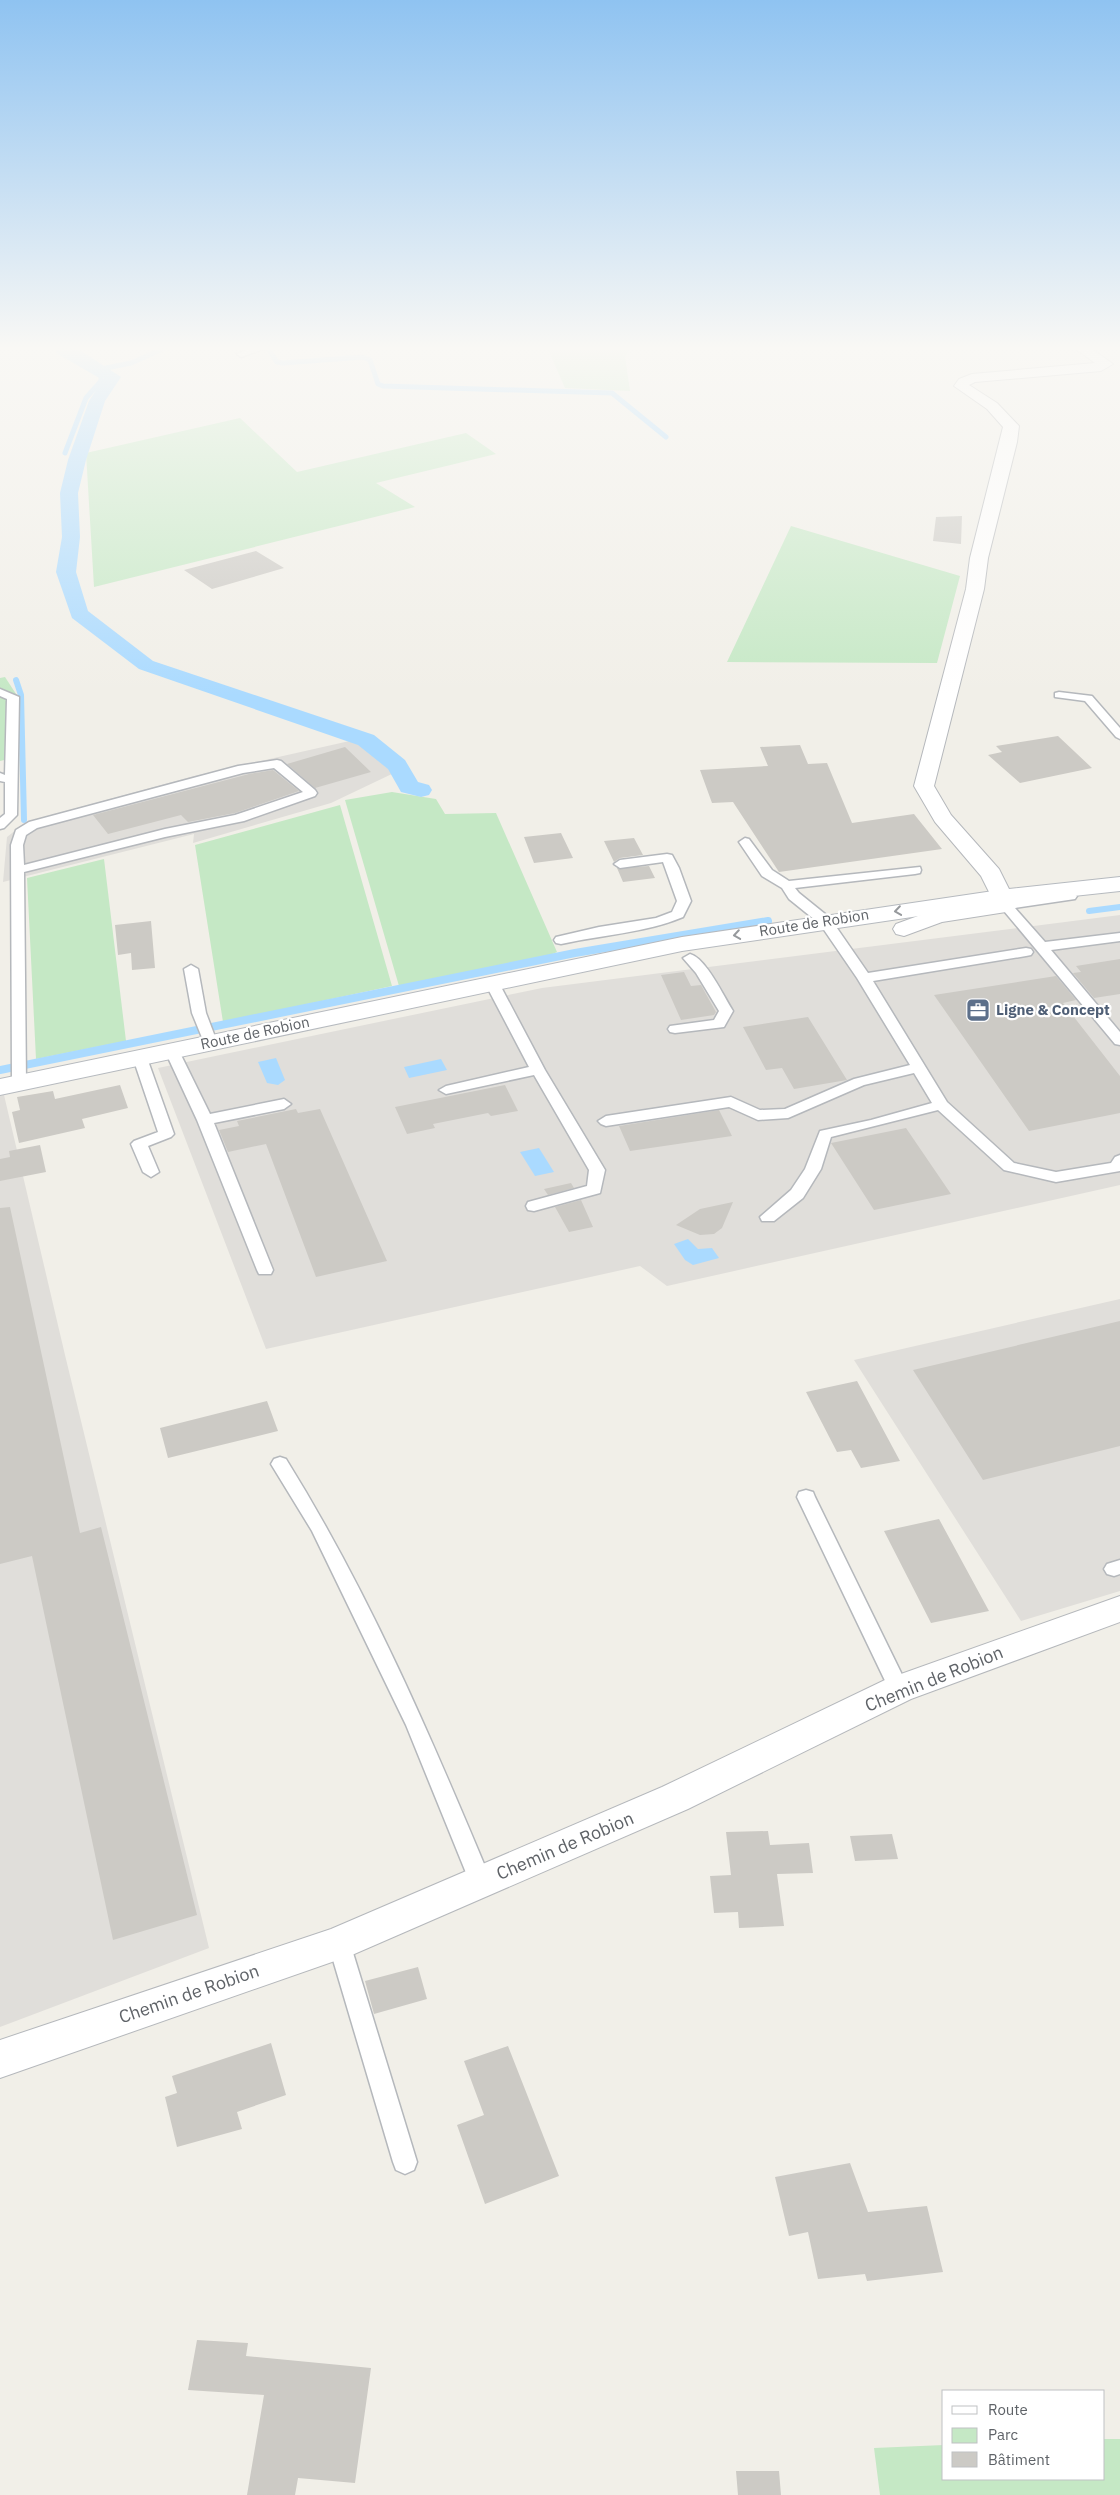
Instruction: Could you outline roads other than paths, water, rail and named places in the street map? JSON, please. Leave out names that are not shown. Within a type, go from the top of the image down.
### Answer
[{"type":"street","points":[[1003,463],[979,558],[975,589],[924,786],[942,818],[991,874],[1006,905]]},
{"type":"street","name":"Route de Robion","points":[[10,1085],[682,944],[830,930],[1006,905],[1120,884]]},
{"type":"street","name":"Route de Robion","points":[[502,983],[690,958],[830,930],[904,929],[1006,905],[1120,897]]},
{"type":"street","name":"Chemin de Robion","points":[[0,2059],[339,1943],[675,1798],[899,1689],[1120,1609]]},
{"type":"lane","points":[[0,692],[13,697],[5,778],[11,814],[0,825]]},
{"type":"lane","points":[[1059,695],[1088,698],[1120,735]]},
{"type":"lane","points":[[10,1085],[18,870],[17,845],[20,833],[33,825],[233,772],[277,764],[311,793],[255,812],[185,831],[165,833],[18,870]]},
{"type":"lane","points":[[745,842],[767,873],[787,885],[794,896],[830,930],[864,978],[941,1105],[1009,1166],[1056,1177],[1116,1167],[1120,1160]]},
{"type":"lane","points":[[561,940],[599,931],[659,922],[678,914],[684,900],[667,858],[620,864]]},
{"type":"lane","points":[[787,885],[915,870]]},
{"type":"lane","points":[[1006,905],[1040,947],[1115,1028],[1120,1041]]},
{"type":"lane","points":[[1040,947],[1120,937]]},
{"type":"lane","points":[[864,978],[1026,952]]},
{"type":"lane","points":[[675,1029],[720,1024],[726,1011],[702,972],[690,958]]},
{"type":"lane","points":[[191,969],[199,1013],[210,1042]]},
{"type":"lane","points":[[502,983],[538,1070],[597,1170],[594,1189],[534,1206]]},
{"type":"lane","points":[[172,1051],[205,1120],[265,1270]]},
{"type":"lane","points":[[140,1058],[166,1134],[139,1144],[151,1172]]},
{"type":"lane","points":[[606,1121],[731,1102],[758,1115],[788,1113],[859,1082],[917,1068]]},
{"type":"lane","points":[[446,1090],[538,1070]]},
{"type":"lane","points":[[205,1120],[284,1104]]},
{"type":"lane","points":[[768,1217],[797,1194],[813,1169],[825,1134],[873,1124],[941,1105]]},
{"type":"lane","points":[[280,1464],[320,1529],[416,1725],[481,1883]]},
{"type":"lane","points":[[806,1497],[899,1689]]},
{"type":"lane","points":[[339,1943],[405,2162]]},
{"type":"water","points":[[276,1058],[285,1080],[278,1085],[267,1083],[258,1062]]},
{"type":"water","points":[[441,1059],[447,1070],[409,1078],[404,1067]]},
{"type":"water","points":[[539,1148],[554,1172],[535,1176],[520,1152]]},
{"type":"water","points":[[688,1239],[698,1249],[712,1248],[719,1258],[693,1265],[685,1260],[674,1244]]},
{"type":"waterway","points":[[76,463],[69,493],[71,537],[66,572],[79,614],[146,665],[366,740],[397,765],[409,787],[421,790]]},
{"type":"waterway","points":[[16,680],[21,695],[24,820]]},
{"type":"waterway","points":[[1089,911],[1120,907]]},
{"type":"waterway","points":[[0,1070],[575,953],[768,921],[760,922]]},
{"type":"place","name":"Ligne & Concept","points":[[978,1010]]}]
